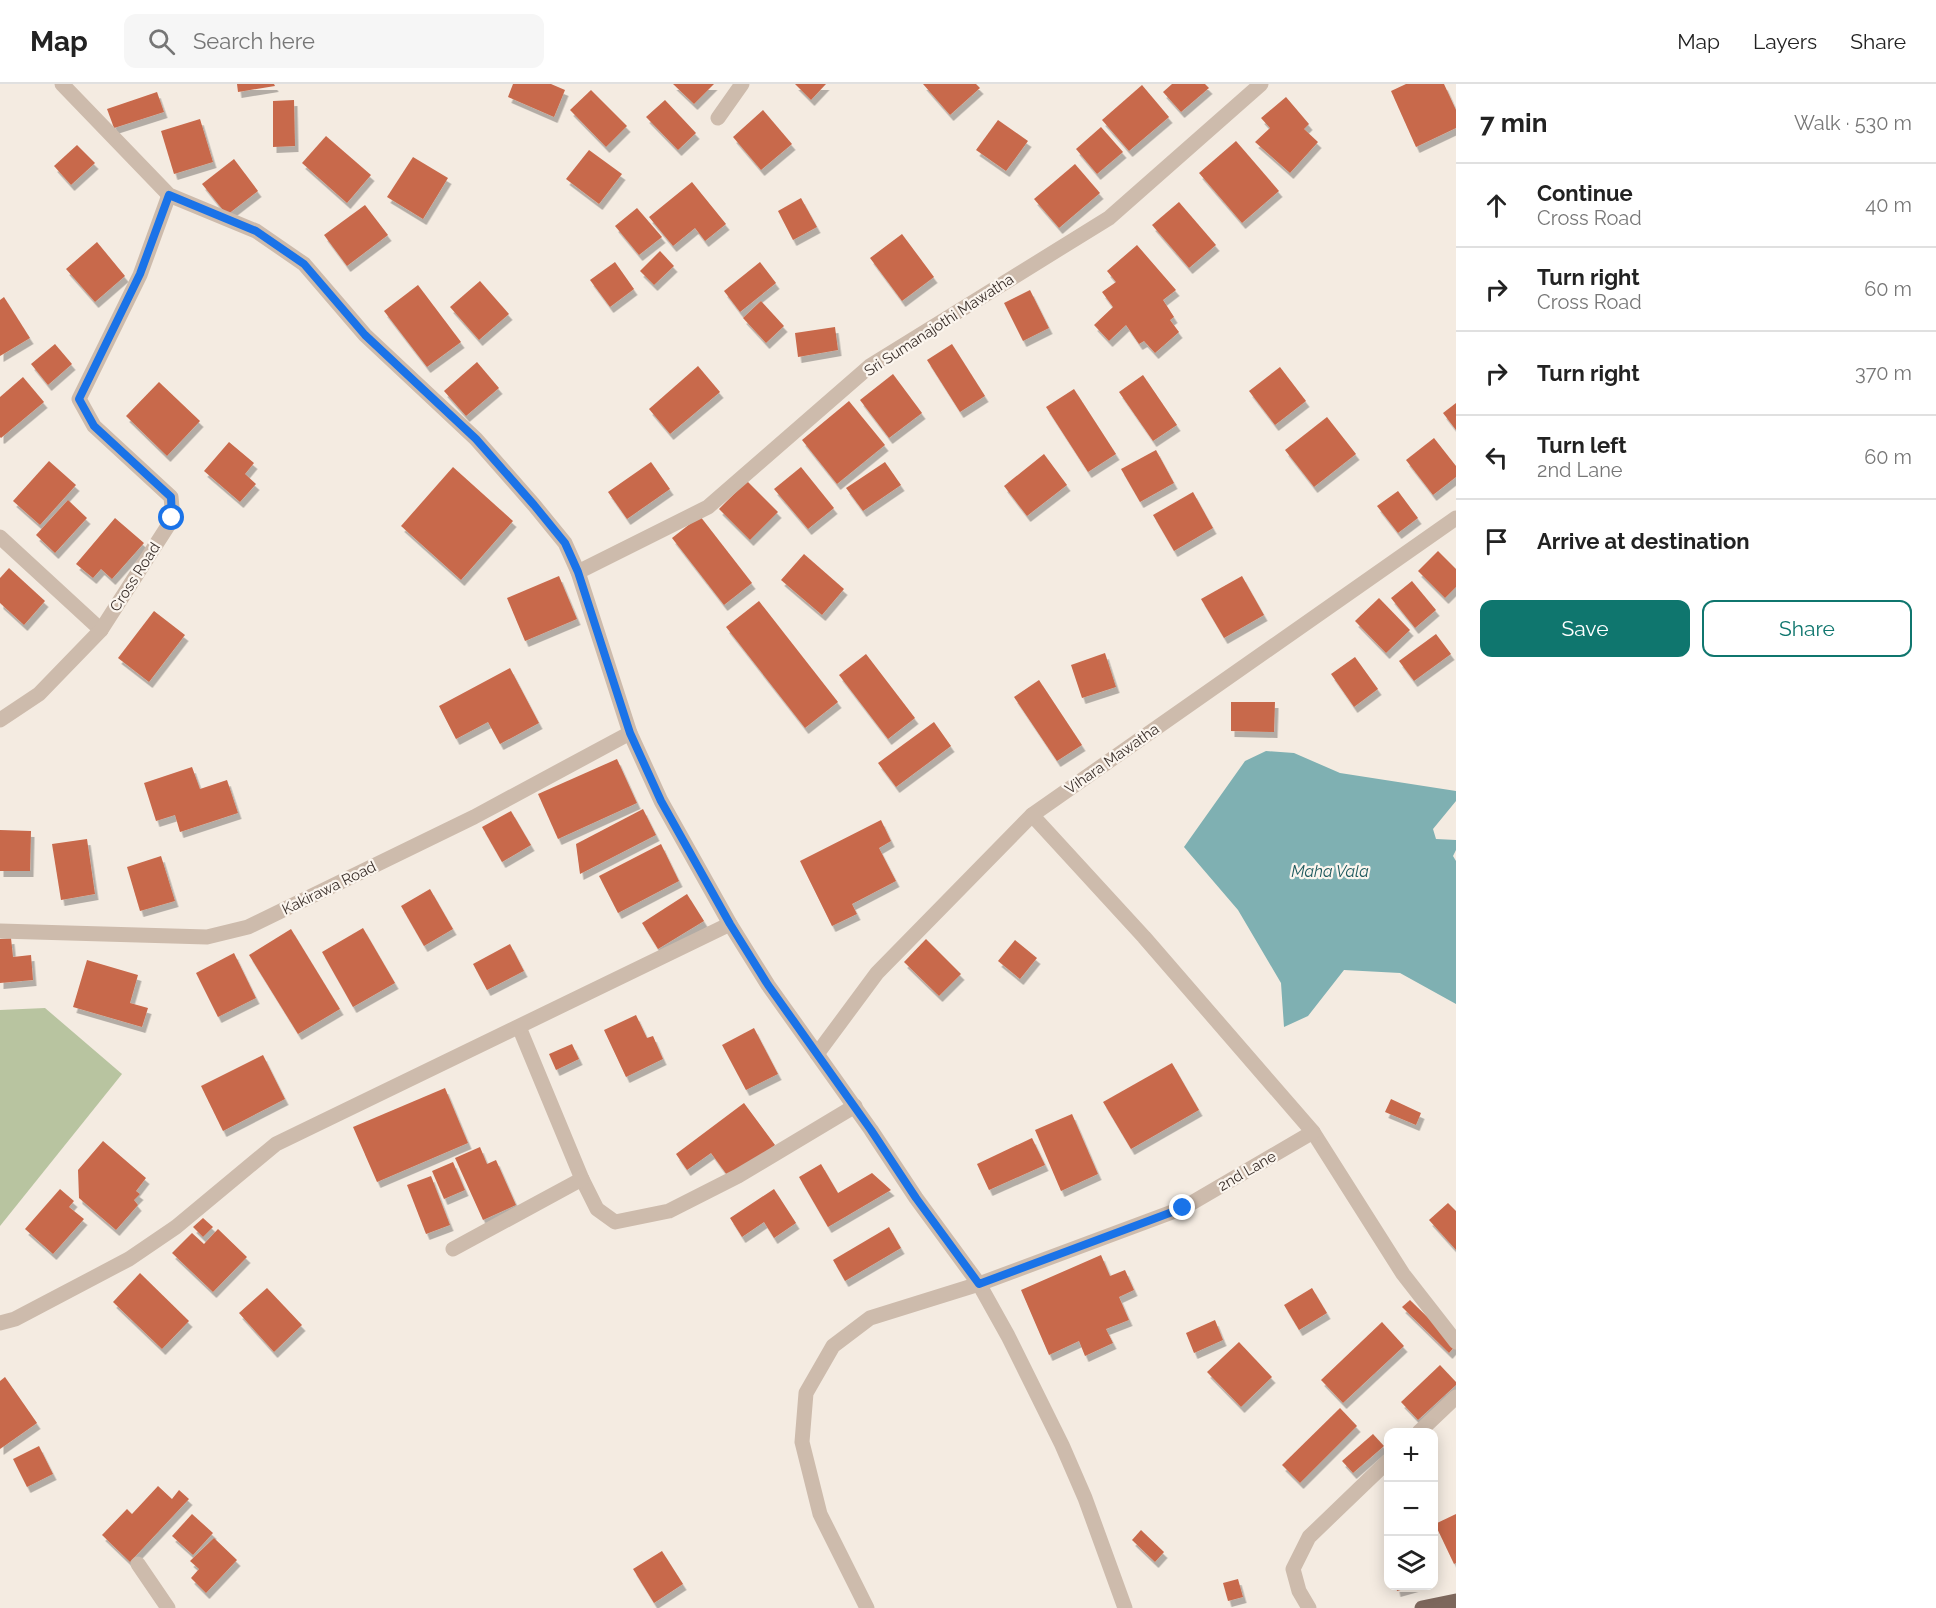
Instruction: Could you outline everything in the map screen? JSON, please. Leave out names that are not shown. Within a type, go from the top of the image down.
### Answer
[{"type":"main road","points":[[1423,1608],[1456,1601]]},
{"type":"street","points":[[62,84],[169,195],[256,231],[304,264],[365,335],[476,439],[565,543],[578,572],[630,733],[661,801],[730,924],[768,985],[855,1106],[916,1198],[979,1284],[1008,1336],[1062,1445],[1085,1498],[1125,1608]]},
{"type":"street","points":[[718,118],[742,84]]},
{"type":"street","name":"Sri Sumanajothi Mawatha","points":[[578,572],[708,507],[870,366],[1109,218],[1261,84]]},
{"type":"street","name":"Cross Road","points":[[0,720],[39,694],[101,630],[172,518],[171,497],[94,426],[79,399],[140,274],[169,195]]},
{"type":"street","name":"Vihara Mawatha","points":[[817,1054],[877,973],[1032,815],[1456,518]]},
{"type":"street","points":[[0,537],[101,630]]},
{"type":"street","name":"Kakirawa Road","points":[[0,931],[207,937],[248,927],[474,817],[630,733]]},
{"type":"street","points":[[1032,815],[1144,937],[1313,1132],[1403,1274],[1456,1342]]},
{"type":"street","points":[[0,1323],[15,1319],[129,1259],[176,1227],[276,1144],[730,924]]},
{"type":"street","points":[[519,1027],[582,1179],[597,1209],[615,1222],[669,1211],[738,1176],[855,1106]]},
{"type":"street","name":"2nd Lane","points":[[867,1608],[820,1514],[802,1442],[806,1393],[833,1346],[870,1318],[979,1284],[1183,1208],[1313,1132]]},
{"type":"street","points":[[453,1249],[582,1179]]},
{"type":"street","points":[[1423,1428],[1456,1397]]},
{"type":"street","points":[[1309,1608],[1299,1591],[1293,1569],[1309,1537],[1384,1466]]},
{"type":"street","points":[[138,1564],[167,1607]]},
{"type":"green space","points":[[45,1008],[122,1074],[0,1226],[0,1010]]},
{"type":"water","name":"Maha Vala","points":[[1266,751],[1294,753],[1340,773],[1456,791],[1456,801],[1433,829],[1436,839],[1456,840],[1456,850],[1453,856],[1456,861],[1456,1004],[1400,973],[1344,970],[1308,1016],[1284,1027],[1281,983],[1238,910],[1184,847],[1245,761]]},
{"type":"building","points":[[237,84],[274,84],[275,86],[238,92]]},
{"type":"building","points":[[513,84],[551,84],[565,90],[554,117],[508,97]]},
{"type":"building","points":[[673,84],[714,84],[694,104]]},
{"type":"building","points":[[795,84],[826,84],[811,100]]},
{"type":"building","points":[[923,84],[976,84],[980,88],[950,115]]},
{"type":"building","points":[[1172,84],[1205,84],[1209,88],[1181,112],[1163,92]]},
{"type":"building","points":[[1406,84],[1444,84],[1456,110],[1456,128],[1416,147],[1391,91]]},
{"type":"building","points":[[1142,85],[1169,117],[1129,151],[1102,120]]},
{"type":"building","points":[[591,90],[627,126],[606,147],[570,110]]},
{"type":"building","points":[[157,92],[164,112],[114,128],[107,109]]},
{"type":"building","points":[[1286,97],[1309,124],[1304,129],[1318,142],[1290,173],[1255,142],[1270,128],[1261,118]]},
{"type":"building","points":[[294,100],[295,146],[273,147],[273,101]]},
{"type":"building","points":[[665,100],[696,133],[678,150],[646,117]]},
{"type":"building","points":[[763,110],[792,144],[761,170],[733,137]]},
{"type":"building","points":[[200,119],[213,162],[174,174],[161,131]]},
{"type":"building","points":[[998,120],[1028,141],[1006,171],[976,150]]},
{"type":"building","points":[[1101,127],[1123,152],[1097,174],[1076,149]]},
{"type":"building","points":[[326,136],[371,175],[347,203],[302,163]]},
{"type":"building","points":[[1236,141],[1279,191],[1242,223],[1199,173]]},
{"type":"building","points":[[77,145],[95,163],[71,185],[54,166]]},
{"type":"building","points":[[589,150],[622,174],[599,204],[566,179]]},
{"type":"building","points":[[413,157],[448,178],[423,219],[387,197]]},
{"type":"building","points":[[234,159],[258,191],[227,215],[202,184]]},
{"type":"building","points":[[1075,164],[1100,193],[1059,228],[1034,199]]},
{"type":"building","points":[[692,182],[726,224],[705,241],[695,228],[673,246],[649,217]]},
{"type":"building","points":[[801,198],[817,227],[793,240],[778,211]]},
{"type":"building","points":[[1179,202],[1216,245],[1189,268],[1152,225]]},
{"type":"building","points":[[365,205],[388,235],[347,266],[324,235]]},
{"type":"building","points":[[637,208],[662,237],[639,255],[615,226]]},
{"type":"building","points":[[902,234],[934,277],[902,301],[870,258]]},
{"type":"building","points":[[97,242],[125,276],[95,302],[66,269]]},
{"type":"building","points":[[1137,245],[1176,290],[1163,300],[1174,317],[1170,320],[1179,332],[1155,353],[1144,341],[1139,344],[1126,325],[1109,341],[1094,325],[1113,307],[1102,292],[1116,282],[1107,271]]},
{"type":"building","points":[[660,251],[674,266],[654,285],[640,271]]},
{"type":"building","points":[[615,262],[634,289],[610,307],[590,280]]},
{"type":"building","points":[[760,262],[776,283],[740,312],[724,291]]},
{"type":"building","points":[[480,281],[509,314],[479,340],[450,307]]},
{"type":"building","points":[[418,285],[461,342],[427,367],[384,311]]},
{"type":"building","points":[[1030,290],[1049,328],[1023,341],[1004,303]]},
{"type":"building","points":[[4,297],[30,338],[0,356],[0,300]]},
{"type":"building","points":[[761,301],[784,326],[766,343],[743,318]]},
{"type":"building","points":[[835,327],[838,350],[798,357],[795,333]]},
{"type":"building","points":[[55,344],[72,364],[48,385],[31,364]]},
{"type":"building","points":[[952,344],[985,396],[960,412],[927,360]]},
{"type":"building","points":[[477,362],[499,388],[466,416],[444,391]]},
{"type":"building","points":[[698,366],[720,392],[670,434],[649,409]]},
{"type":"building","points":[[1280,367],[1306,401],[1275,425],[1249,391]]},
{"type":"building","points":[[893,374],[922,413],[889,438],[860,400]]},
{"type":"building","points":[[1143,375],[1177,425],[1153,441],[1119,392]]},
{"type":"building","points":[[23,377],[44,402],[1,438],[0,397]]},
{"type":"building","points":[[159,382],[200,421],[167,456],[126,416]]},
{"type":"building","points":[[1074,389],[1116,454],[1088,472],[1046,407]]},
{"type":"building","points":[[849,401],[885,445],[837,484],[802,440]]},
{"type":"building","points":[[1456,403],[1456,430],[1443,413]]},
{"type":"building","points":[[1327,417],[1356,454],[1314,487],[1285,450]]},
{"type":"building","points":[[1434,438],[1456,466],[1456,477],[1433,495],[1406,460]]},
{"type":"building","points":[[229,442],[254,463],[245,474],[256,484],[240,502],[204,471]]},
{"type":"building","points":[[1156,450],[1174,483],[1140,502],[1121,469]]},
{"type":"building","points":[[1044,454],[1067,485],[1027,516],[1004,486]]},
{"type":"building","points":[[49,461],[76,485],[40,525],[13,501]]},
{"type":"building","points":[[651,462],[670,489],[627,519],[608,492]]},
{"type":"building","points":[[885,462],[901,485],[863,511],[846,488]]},
{"type":"building","points":[[453,467],[513,521],[461,580],[401,526]]},
{"type":"building","points":[[801,467],[834,508],[808,529],[774,489]]},
{"type":"building","points":[[747,481],[778,512],[750,540],[719,509]]},
{"type":"building","points":[[1398,491],[1418,518],[1398,533],[1377,506]]},
{"type":"building","points":[[1193,492],[1213,528],[1174,551],[1153,515]]},
{"type":"building","points":[[68,500],[87,518],[55,553],[36,535]]},
{"type":"building","points":[[700,516],[752,583],[724,605],[672,538]]},
{"type":"building","points":[[115,518],[144,543],[112,579],[101,569],[93,578],[76,564]]},
{"type":"building","points":[[1438,551],[1456,569],[1456,587],[1445,598],[1418,571]]},
{"type":"building","points":[[804,554],[844,589],[822,615],[781,580]]},
{"type":"building","points":[[9,568],[45,601],[24,625],[0,603],[0,578]]},
{"type":"building","points":[[559,576],[577,619],[525,641],[507,598]]},
{"type":"building","points":[[1242,576],[1264,615],[1224,638],[1201,599]]},
{"type":"building","points":[[1412,581],[1436,610],[1415,628],[1391,598]]},
{"type":"building","points":[[1379,598],[1410,630],[1386,653],[1355,621]]},
{"type":"building","points":[[759,601],[838,702],[805,728],[726,627]]},
{"type":"building","points":[[154,611],[185,635],[149,682],[118,658]]},
{"type":"building","points":[[1436,634],[1451,654],[1414,681],[1399,661]]},
{"type":"building","points":[[1105,653],[1116,687],[1082,698],[1071,665]]},
{"type":"building","points":[[866,654],[915,718],[888,739],[839,675]]},
{"type":"building","points":[[1355,657],[1378,689],[1354,707],[1331,674]]},
{"type":"building","points":[[510,668],[539,723],[500,744],[488,722],[456,739],[439,706]]},
{"type":"building","points":[[1039,680],[1082,745],[1057,761],[1014,697]]},
{"type":"building","points":[[1231,702],[1275,702],[1274,732],[1231,731]]},
{"type":"building","points":[[934,722],[951,746],[896,787],[878,763]]},
{"type":"building","points":[[617,759],[637,803],[558,839],[538,794]]},
{"type":"building","points":[[192,767],[200,789],[227,780],[238,813],[180,832],[175,815],[156,821],[144,783]]},
{"type":"building","points":[[643,809],[656,835],[580,874],[576,844]]},
{"type":"building","points":[[511,811],[531,845],[502,862],[482,827]]},
{"type":"building","points":[[881,820],[891,841],[879,848],[896,881],[852,904],[857,914],[832,926],[800,861]]},
{"type":"building","points":[[0,830],[31,831],[30,871],[0,871]]},
{"type":"building","points":[[87,839],[95,894],[61,900],[52,844]]},
{"type":"building","points":[[661,844],[679,881],[618,913],[599,876]]},
{"type":"building","points":[[161,856],[175,901],[140,911],[127,867]]},
{"type":"building","points":[[430,889],[453,929],[424,946],[401,906]]},
{"type":"building","points":[[687,894],[704,921],[658,949],[642,923]]},
{"type":"building","points":[[363,928],[395,983],[353,1007],[322,952]]},
{"type":"building","points":[[291,929],[340,1009],[298,1034],[249,955]]},
{"type":"building","points":[[11,938],[13,957],[31,955],[33,980],[0,983],[0,939]]},
{"type":"building","points":[[926,939],[961,974],[939,996],[904,962]]},
{"type":"building","points":[[1015,940],[1037,958],[1020,979],[998,961]]},
{"type":"building","points":[[510,944],[524,971],[487,990],[473,964]]},
{"type":"building","points":[[234,953],[256,998],[218,1017],[196,973]]},
{"type":"building","points":[[87,960],[138,975],[130,1003],[148,1008],[142,1027],[73,1007]]},
{"type":"building","points":[[636,1015],[647,1038],[653,1036],[663,1059],[626,1077],[604,1030]]},
{"type":"building","points":[[754,1028],[778,1074],[746,1090],[722,1045]]},
{"type":"building","points":[[572,1044],[579,1059],[556,1070],[549,1054]]},
{"type":"building","points":[[263,1055],[285,1099],[223,1131],[201,1086]]},
{"type":"building","points":[[1172,1063],[1199,1110],[1131,1149],[1103,1102]]},
{"type":"building","points":[[445,1088],[468,1143],[377,1182],[353,1127]]},
{"type":"building","points":[[1391,1099],[1421,1113],[1416,1125],[1385,1112]]},
{"type":"building","points":[[744,1103],[775,1145],[730,1179],[711,1153],[687,1170],[676,1154]]},
{"type":"building","points":[[1072,1114],[1098,1174],[1061,1191],[1035,1130]]},
{"type":"building","points":[[1032,1138],[1045,1165],[989,1190],[977,1164]]},
{"type":"building","points":[[103,1141],[146,1178],[136,1191],[140,1194],[134,1200],[138,1205],[116,1230],[79,1198],[78,1170]]},
{"type":"building","points":[[480,1147],[487,1164],[496,1160],[516,1205],[483,1220],[455,1158]]},
{"type":"building","points":[[453,1162],[465,1190],[444,1199],[432,1171]]},
{"type":"building","points":[[821,1164],[838,1193],[872,1173],[891,1190],[828,1227],[799,1177]]},
{"type":"building","points":[[431,1176],[450,1225],[426,1234],[407,1185]]},
{"type":"building","points":[[60,1189],[74,1201],[69,1207],[84,1219],[53,1254],[25,1229]]},
{"type":"building","points":[[774,1189],[796,1223],[774,1238],[764,1222],[742,1237],[730,1218]]},
{"type":"building","points":[[1448,1203],[1456,1211],[1456,1250],[1429,1220]]},
{"type":"building","points":[[203,1218],[213,1227],[203,1237],[193,1227]]},
{"type":"building","points":[[889,1227],[901,1248],[845,1281],[833,1260]]},
{"type":"building","points":[[218,1229],[247,1257],[213,1292],[172,1253],[192,1233],[204,1244]]},
{"type":"building","points":[[1101,1255],[1110,1276],[1125,1270],[1134,1290],[1119,1297],[1129,1320],[1106,1329],[1113,1343],[1085,1356],[1079,1341],[1049,1355],[1021,1290]]},
{"type":"building","points":[[140,1273],[189,1321],[162,1349],[113,1302]]},
{"type":"building","points":[[267,1288],[302,1325],[274,1352],[239,1313]]},
{"type":"building","points":[[1312,1288],[1327,1313],[1299,1330],[1284,1305]]},
{"type":"building","points":[[1410,1300],[1456,1345],[1449,1353],[1402,1307]]},
{"type":"building","points":[[1215,1320],[1223,1340],[1194,1353],[1186,1333]]},
{"type":"building","points":[[1382,1322],[1404,1346],[1343,1403],[1321,1380]]},
{"type":"building","points":[[1239,1342],[1272,1377],[1241,1407],[1207,1372]]},
{"type":"building","points":[[1440,1365],[1456,1382],[1456,1385],[1418,1420],[1401,1402]]},
{"type":"building","points":[[5,1377],[37,1423],[0,1449],[0,1381]]},
{"type":"building","points":[[1340,1408],[1357,1426],[1300,1483],[1282,1465]]},
{"type":"building","points":[[1373,1434],[1384,1446],[1353,1473],[1342,1461]]},
{"type":"building","points":[[39,1446],[53,1474],[27,1487],[13,1459]]},
{"type":"building","points":[[158,1486],[172,1499],[179,1490],[189,1499],[130,1562],[102,1535],[127,1509],[132,1514]]},
{"type":"building","points":[[192,1514],[213,1533],[193,1555],[172,1536]]},
{"type":"building","points":[[1456,1514],[1456,1563],[1454,1564],[1438,1530],[1438,1523]]},
{"type":"building","points":[[1141,1530],[1164,1552],[1155,1562],[1132,1540]]},
{"type":"building","points":[[214,1538],[237,1560],[206,1593],[191,1578],[199,1569],[190,1561]]},
{"type":"building","points":[[662,1551],[683,1584],[654,1603],[633,1569]]},
{"type":"building","points":[[1238,1579],[1243,1597],[1228,1601],[1223,1583]]},
{"type":"route","points":[[172,518],[171,497],[94,426],[79,399],[140,274],[169,195],[256,231],[304,264],[365,335],[476,439],[565,543],[578,572],[630,733],[661,801],[730,924],[768,985],[871,1130],[916,1198],[979,1284],[1183,1208]]}]
